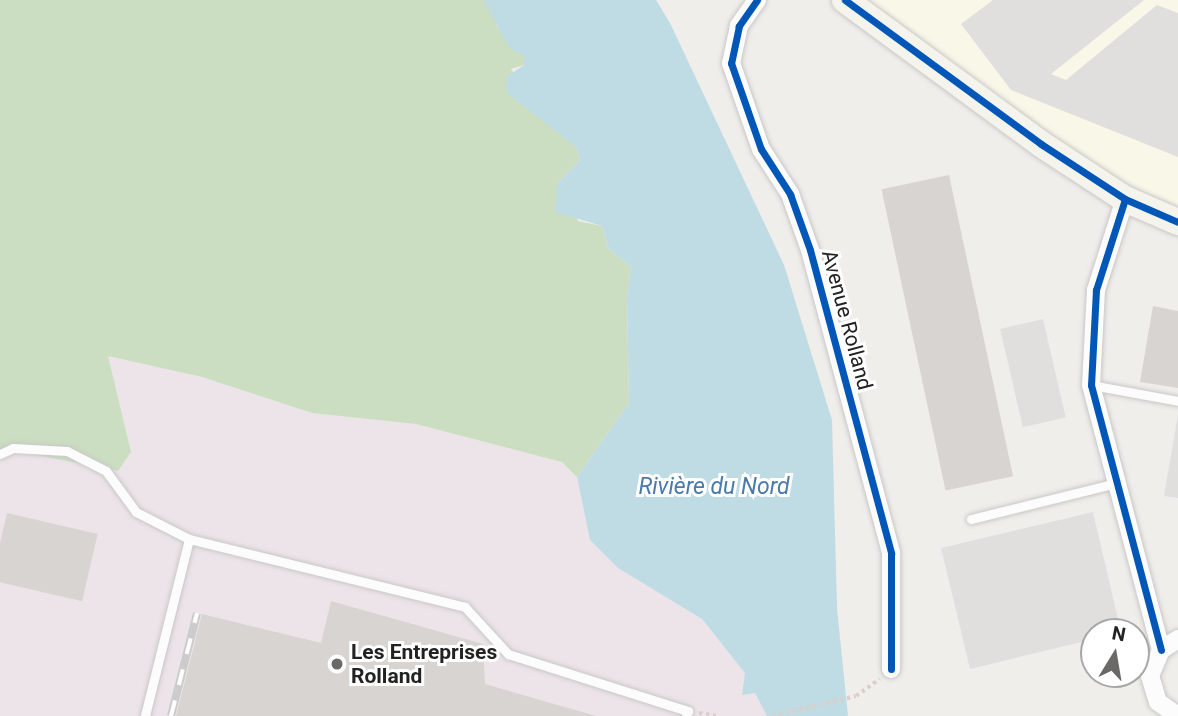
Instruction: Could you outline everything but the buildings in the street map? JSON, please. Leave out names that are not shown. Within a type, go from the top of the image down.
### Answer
[{"type":"street","name":"Avenue Rolland","points":[[757,0],[738,26],[730,64],[761,149],[790,194],[810,250],[888,540],[891,669]]},
{"type":"street","points":[[845,0],[1041,144],[1125,198],[1178,222]]},
{"type":"street","points":[[1125,198],[1096,290],[1091,385],[1161,650]]},
{"type":"street","points":[[1178,639],[1161,650],[1152,669],[1152,690],[1158,702],[1178,716]]},
{"type":"lane","points":[[1091,385],[1178,401]]},
{"type":"lane","points":[[0,454],[13,448],[67,451],[106,471],[136,512],[189,538],[465,607],[508,654],[688,711],[686,716]]},
{"type":"lane","points":[[971,519],[1117,483]]},
{"type":"lane","points":[[145,716],[189,538]]},
{"type":"path","points":[[772,716],[856,696],[891,669]]},
{"type":"shaded area","points":[[844,0],[1178,0],[1178,222]]},
{"type":"shaded area","points":[[993,0],[1144,0],[1051,74],[1066,80],[1157,5],[1178,13],[1178,157],[1011,90],[961,24]]},
{"type":"shaded area","points":[[1043,319],[1066,417],[1023,427],[1000,329]]},
{"type":"shaded area","points":[[107,355],[202,377],[312,413],[416,424],[562,462],[577,477],[590,540],[618,568],[702,619],[745,673],[767,716],[0,716],[0,454],[13,448],[131,452]]},
{"type":"shaded area","points":[[1178,415],[1178,498],[1164,496]]},
{"type":"shaded area","points":[[1093,512],[1118,618],[1080,618],[1080,642],[970,669],[941,548]]},
{"type":"green space","points":[[0,0],[484,0],[494,11],[497,26],[526,56],[524,65],[511,69],[553,126],[576,147],[580,160],[558,183],[578,221],[602,226],[609,249],[631,267],[627,299],[629,403],[577,477],[562,462],[416,424],[312,413],[202,377],[108,356],[131,452],[118,471],[16,451],[0,459]]},
{"type":"water","name":"Rivière du Nord","points":[[484,0],[656,0],[670,23],[784,265],[832,420],[837,608],[848,716],[767,716],[755,693],[742,695],[745,673],[702,619],[618,568],[590,540],[577,477],[629,403],[627,299],[631,267],[609,249],[602,226],[555,212],[558,183],[580,160],[576,147],[507,93],[506,77],[524,65],[525,56],[509,48]]},
{"type":"railway","points":[[171,716],[197,613]]},
{"type":"cycle path","points":[[757,0],[739,26],[731,63],[761,149],[790,194],[810,250],[891,553],[891,669]]},
{"type":"cycle path","points":[[845,0],[1041,144],[1125,199],[1178,222]]},
{"type":"cycle path","points":[[1125,199],[1096,290],[1091,385],[1161,650]]},
{"type":"place","name":"Les Entreprises Rolland","points":[[337,664]]}]
